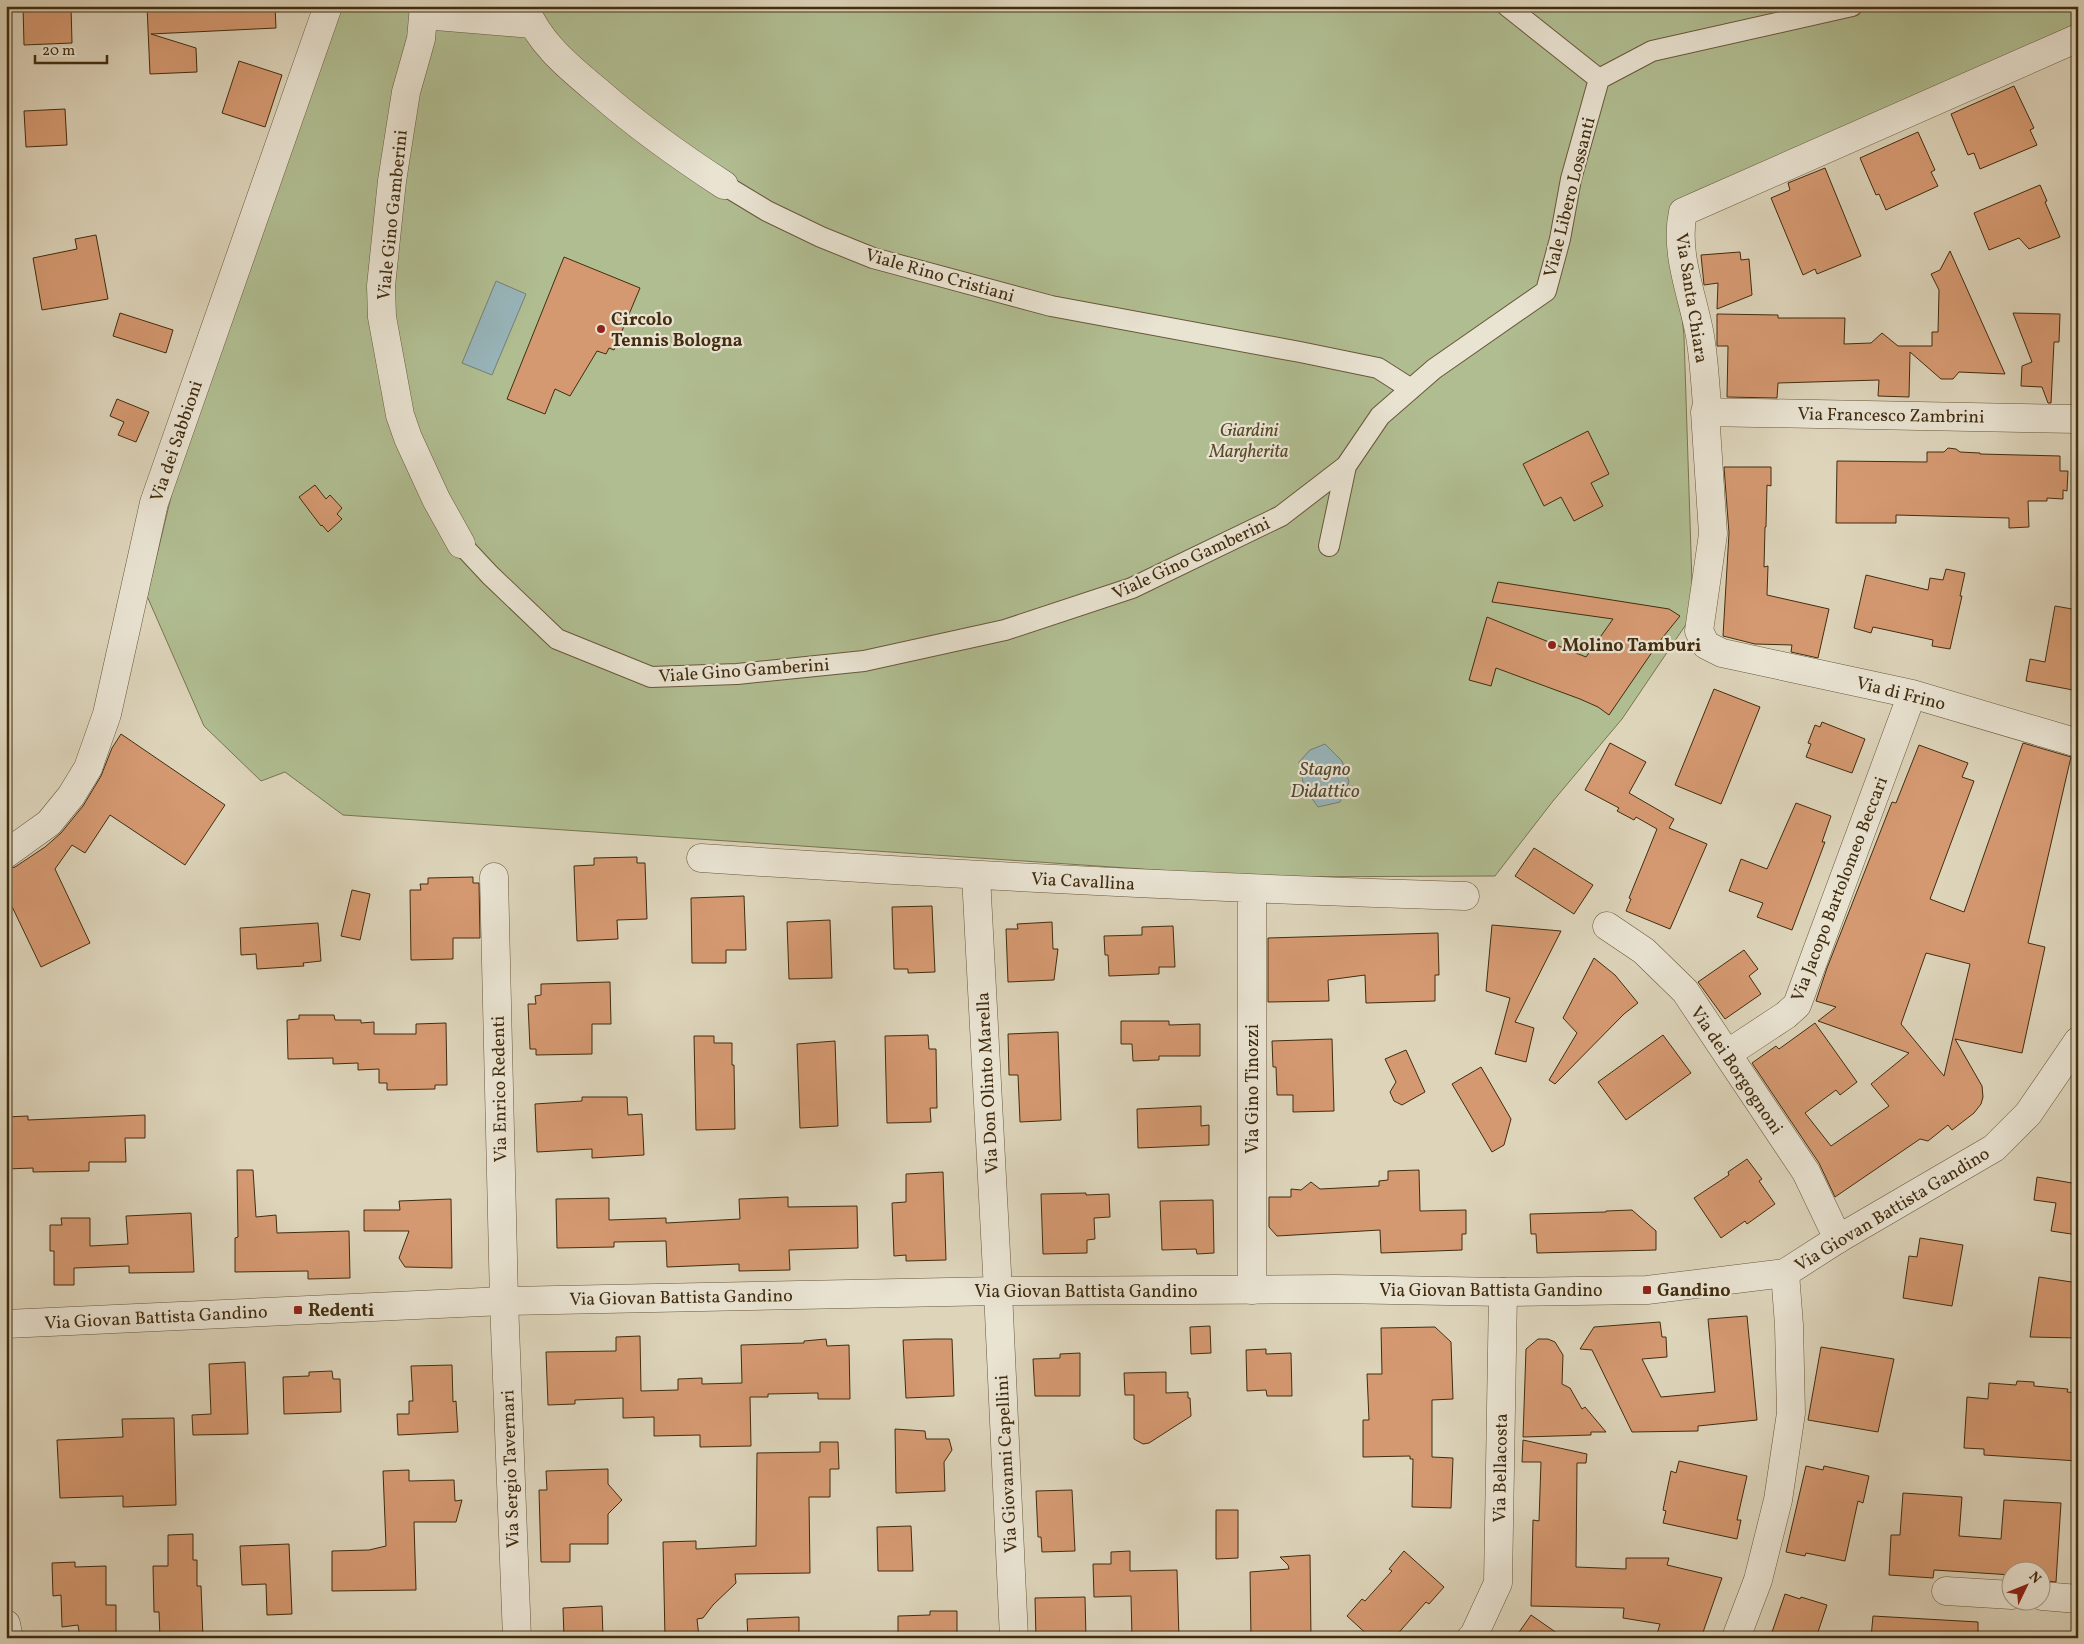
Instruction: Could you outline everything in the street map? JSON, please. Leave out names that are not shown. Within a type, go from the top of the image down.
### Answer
[{"type":"street","name":"Via dei Sabbioni","points":[[6,854],[50,823],[71,796],[88,768],[107,714],[154,503],[328,6]]},
{"type":"street","points":[[1507,6],[1599,79],[1652,51],[1852,6]]},
{"type":"street","points":[[424,11],[527,15]]},
{"type":"street","name":"Viale Gino Gamberini","points":[[424,11],[421,39],[406,92],[392,181],[381,286],[382,317],[393,386],[408,438],[436,499],[461,544],[490,575],[557,639],[651,677],[737,674],[864,661],[1005,630],[1132,588],[1280,516],[1346,466]]},
{"type":"street","name":"Viale Rino Cristiani","points":[[527,15],[554,53],[666,147],[767,211],[813,234],[873,258],[1051,306],[1378,368],[1411,389]]},
{"type":"street","name":"Via Santa Chiara","points":[[1722,653],[1706,645],[1699,631],[1713,534],[1705,412],[1707,405],[1700,338],[1686,277],[1679,229],[1683,212],[2078,38]]},
{"type":"street","name":"Viale Libero Lossanti","points":[[1329,546],[1346,466],[1380,416],[1434,369],[1546,291],[1560,239],[1571,179],[1599,79]]},
{"type":"street","name":"Via Francesco Zambrini","points":[[1705,412],[2078,419]]},
{"type":"street","name":"Via di Frino","points":[[1722,653],[1912,694],[2078,743]]},
{"type":"street","name":"Via Jacopo Bartolomeo Beccari","points":[[1727,1054],[1786,1015],[1797,1005],[1912,694]]},
{"type":"street","name":"Via Cavallina","points":[[700,858],[976,876],[1252,889],[1465,896]]},
{"type":"street","name":"Via Don Olinto Marella","points":[[976,876],[998,1291]]},
{"type":"street","name":"Via Enrico Redenti","points":[[494,877],[504,1301]]},
{"type":"street","name":"Via Gino Tinozzi","points":[[1252,889],[1252,1290]]},
{"type":"street","name":"Via dei Borgognoni","points":[[1607,926],[1644,951],[1685,992],[1806,1172],[1838,1239]]},
{"type":"street","name":"Via Giovan Battista Gandino","points":[[6,1324],[504,1301],[998,1291],[1336,1288],[1503,1292],[1647,1290],[1785,1273],[1838,1239],[1994,1148],[2028,1114],[2078,1041]]},
{"type":"street","points":[[1736,1638],[1758,1580],[1778,1500],[1791,1412],[1789,1325],[1785,1273]]},
{"type":"street","name":"Via Giovanni Capellini","points":[[998,1291],[1014,1638]]},
{"type":"street","name":"Via Bellacosta","points":[[1471,1638],[1498,1583],[1503,1292]]},
{"type":"street","name":"Via Sergio Tavernari","points":[[504,1301],[517,1638]]},
{"type":"street","points":[[1946,1591],[2002,1594]]},
{"type":"street","points":[[2052,1597],[2078,1598]]},
{"type":"street","points":[[6,1624],[9,1638]]},
{"type":"green space","name":"Giardini Margherita","points":[[340,6],[2078,6],[2078,27],[1677,201],[1672,220],[1684,336],[1693,614],[1622,719],[1553,801],[1495,876],[1260,877],[343,815],[285,772],[261,781],[204,726],[147,596],[172,493]]},
{"type":"water","points":[[496,281],[526,294],[492,375],[462,363]]},
{"type":"water","name":"Stagno Didattico","points":[[1325,744],[1342,761],[1349,782],[1340,802],[1318,807],[1304,787],[1299,762],[1310,750]]},
{"type":"building","points":[[23,6],[71,6],[72,43],[24,45]]},
{"type":"building","points":[[147,6],[275,6],[276,28],[151,34],[196,48],[197,72],[150,74]]},
{"type":"building","points":[[239,61],[282,75],[265,127],[222,113]]},
{"type":"building","points":[[2014,86],[2034,128],[2030,130],[2037,145],[1980,169],[1974,153],[1968,155],[1951,114]]},
{"type":"building","points":[[65,109],[67,145],[26,147],[24,111]]},
{"type":"building","points":[[1918,132],[1935,170],[1931,172],[1938,186],[1886,210],[1879,194],[1876,195],[1860,158]]},
{"type":"building","points":[[1825,168],[1861,256],[1817,274],[1815,269],[1803,275],[1771,198],[1790,190],[1788,183]]},
{"type":"building","points":[[2040,185],[2060,237],[2029,249],[2019,238],[1989,250],[1974,213]]},
{"type":"building","points":[[96,235],[108,299],[42,310],[33,258],[77,249],[75,239]]},
{"type":"building","points":[[1950,251],[2005,374],[1959,372],[1953,379],[1941,379],[1910,352],[1909,397],[1878,396],[1879,380],[1778,383],[1777,398],[1727,397],[1728,346],[1717,346],[1717,314],[1778,315],[1778,318],[1845,318],[1844,344],[1871,343],[1882,333],[1898,346],[1932,346],[1932,332],[1938,332],[1939,290],[1931,274],[1940,270]]},
{"type":"building","points":[[1740,252],[1741,260],[1749,259],[1752,295],[1717,309],[1718,283],[1704,285],[1701,255]]},
{"type":"building","points":[[564,257],[640,288],[614,350],[609,348],[606,354],[597,351],[570,396],[555,389],[545,414],[507,399]]},
{"type":"building","points":[[120,313],[173,330],[166,353],[113,336]]},
{"type":"building","points":[[2013,313],[2060,314],[2059,342],[2054,342],[2051,403],[2048,403],[2042,387],[2021,386],[2022,366],[2032,362]]},
{"type":"building","points":[[117,399],[149,412],[136,442],[118,435],[124,422],[110,416]]},
{"type":"building","points":[[1588,431],[1609,474],[1591,483],[1603,506],[1574,521],[1561,497],[1544,506],[1523,464]]},
{"type":"building","points":[[1948,448],[1956,449],[1960,452],[1980,454],[2060,456],[2060,471],[2068,471],[2067,491],[2063,490],[2063,499],[2047,498],[2047,501],[2028,501],[2029,527],[2009,528],[2009,518],[1896,515],[1896,523],[1836,523],[1837,461],[1927,462],[1927,452],[1944,452]]},
{"type":"building","points":[[1724,467],[1771,467],[1771,486],[1767,485],[1765,527],[1764,567],[1768,566],[1767,595],[1829,609],[1818,658],[1791,652],[1792,645],[1755,644],[1723,636],[1729,533]]},
{"type":"building","points":[[315,485],[326,499],[330,495],[342,508],[337,514],[342,519],[328,532],[321,526],[299,497]]},
{"type":"building","points":[[1946,569],[1965,573],[1960,596],[1962,596],[1950,649],[1932,646],[1933,640],[1873,627],[1871,633],[1854,628],[1866,575],[1928,590],[1930,578],[1943,580]]},
{"type":"building","points":[[1498,582],[1669,609],[1680,616],[1659,642],[1609,715],[1598,707],[1580,699],[1496,668],[1491,686],[1469,680],[1487,617],[1586,657],[1613,619],[1492,602]]},
{"type":"building","points":[[2055,606],[2078,610],[2078,691],[2026,681],[2030,659],[2045,662]]},
{"type":"building","points":[[1714,689],[1760,707],[1721,804],[1675,785]]},
{"type":"building","points":[[1822,722],[1865,739],[1852,773],[1806,757],[1811,744],[1808,743],[1815,725],[1820,727]]},
{"type":"building","points":[[121,734],[225,805],[185,865],[110,815],[85,853],[72,845],[55,869],[90,943],[41,967],[6,894],[6,869],[15,867],[45,847],[61,833],[83,806],[101,776],[112,748]]},
{"type":"building","points":[[1610,743],[1646,762],[1629,793],[1674,819],[1669,828],[1707,844],[1670,929],[1626,911],[1631,899],[1629,898],[1657,829],[1636,817],[1634,820],[1617,811],[1619,808],[1585,790]]},
{"type":"building","points":[[2023,743],[2071,757],[2028,943],[2045,947],[2022,1053],[1955,1039],[1982,1086],[1983,1097],[1981,1104],[1974,1113],[1952,1130],[1948,1125],[1928,1141],[1920,1139],[1835,1197],[1819,1163],[1752,1063],[1776,1046],[1779,1049],[1815,1023],[1857,1082],[1840,1095],[1836,1090],[1805,1113],[1831,1146],[1889,1106],[1871,1084],[1909,1053],[1818,1021],[1836,1007],[1816,1001],[1892,802],[1896,803],[1919,745],[1968,763],[1962,777],[1974,781],[1930,899],[1964,912]],"holes":[[[1926,953],[1970,964],[1944,1076],[1901,1024]]]},
{"type":"building","points":[[1796,803],[1831,816],[1822,842],[1825,842],[1792,930],[1757,917],[1763,903],[1729,891],[1741,859],[1767,869]]},
{"type":"building","points":[[1534,848],[1593,885],[1574,914],[1515,876]]},
{"type":"building","points":[[637,857],[637,863],[645,863],[647,919],[617,920],[618,939],[577,941],[574,866],[594,865],[594,858]]},
{"type":"building","points":[[473,877],[473,883],[479,883],[480,938],[453,938],[453,959],[411,960],[410,890],[421,890],[420,884],[428,884],[428,878]]},
{"type":"building","points":[[352,890],[370,894],[360,940],[341,936]]},
{"type":"building","points":[[744,896],[746,950],[726,950],[726,963],[692,963],[691,898]]},
{"type":"building","points":[[932,906],[935,972],[908,973],[908,969],[894,969],[892,907]]},
{"type":"building","points":[[830,920],[832,978],[789,979],[787,922]]},
{"type":"building","points":[[1052,922],[1053,949],[1058,949],[1054,980],[1008,982],[1006,929],[1018,929],[1017,924]]},
{"type":"building","points":[[318,923],[321,961],[303,963],[304,966],[257,969],[256,954],[241,955],[240,928]]},
{"type":"building","points":[[1492,925],[1561,931],[1515,1022],[1534,1028],[1526,1062],[1495,1054],[1510,998],[1486,991]]},
{"type":"building","points":[[1173,926],[1175,967],[1159,967],[1159,974],[1109,976],[1108,955],[1105,955],[1104,936],[1142,935],[1142,927]]},
{"type":"building","points":[[1438,933],[1439,975],[1435,975],[1435,1001],[1366,1003],[1365,975],[1328,980],[1329,1001],[1268,1002],[1268,938]]},
{"type":"building","points":[[1744,950],[1758,969],[1749,976],[1761,994],[1725,1019],[1698,982]]},
{"type":"building","points":[[1594,958],[1615,975],[1638,1003],[1624,1014],[1555,1084],[1549,1080],[1577,1033],[1563,1018]]},
{"type":"building","points":[[610,982],[611,1024],[592,1024],[592,1054],[536,1055],[536,1049],[530,1049],[528,1004],[536,1004],[535,996],[541,995],[541,984]]},
{"type":"building","points":[[299,1015],[334,1015],[335,1020],[361,1020],[361,1023],[374,1022],[374,1034],[416,1034],[416,1024],[446,1023],[447,1085],[435,1085],[435,1089],[387,1090],[387,1083],[379,1083],[379,1069],[358,1070],[358,1063],[333,1064],[333,1058],[288,1059],[287,1020],[299,1019]]},
{"type":"building","points":[[1121,1021],[1169,1021],[1169,1025],[1200,1024],[1200,1056],[1159,1056],[1159,1060],[1133,1061],[1132,1044],[1121,1044]]},
{"type":"building","points":[[1058,1032],[1061,1120],[1020,1122],[1018,1075],[1009,1075],[1008,1034]]},
{"type":"building","points":[[928,1035],[929,1049],[936,1049],[937,1108],[930,1108],[931,1122],[887,1123],[885,1036]]},
{"type":"building","points":[[1663,1035],[1691,1073],[1626,1120],[1598,1082]]},
{"type":"building","points":[[694,1036],[714,1036],[714,1043],[732,1043],[735,1129],[696,1130]]},
{"type":"building","points":[[1332,1039],[1334,1111],[1293,1112],[1293,1095],[1277,1095],[1276,1067],[1273,1067],[1272,1041]]},
{"type":"building","points":[[835,1041],[838,1126],[800,1128],[797,1044]]},
{"type":"building","points":[[1406,1050],[1425,1092],[1402,1105],[1394,1101],[1390,1092],[1396,1082],[1385,1059]]},
{"type":"building","points":[[1481,1067],[1511,1119],[1504,1145],[1492,1152],[1452,1084]]},
{"type":"building","points":[[582,1097],[627,1097],[628,1115],[642,1114],[644,1155],[592,1158],[592,1149],[537,1152],[535,1104],[582,1101]]},
{"type":"building","points":[[1201,1106],[1201,1126],[1209,1125],[1209,1145],[1138,1148],[1137,1109]]},
{"type":"building","points":[[145,1115],[145,1138],[125,1138],[126,1162],[89,1162],[89,1171],[33,1172],[33,1168],[6,1169],[6,1117],[28,1116],[28,1120]]},
{"type":"building","points":[[1747,1159],[1762,1179],[1759,1181],[1775,1204],[1747,1224],[1745,1221],[1721,1238],[1694,1198],[1729,1175],[1728,1172]]},
{"type":"building","points":[[237,1170],[253,1170],[256,1217],[276,1215],[277,1233],[349,1231],[350,1278],[308,1279],[308,1271],[235,1272],[235,1238],[238,1237]]},
{"type":"building","points":[[1419,1170],[1420,1211],[1466,1210],[1466,1234],[1462,1234],[1462,1250],[1381,1253],[1380,1230],[1277,1236],[1269,1227],[1269,1197],[1291,1197],[1291,1189],[1301,1190],[1311,1182],[1320,1189],[1379,1186],[1379,1181],[1388,1180],[1388,1171]]},
{"type":"building","points":[[943,1172],[946,1260],[906,1261],[906,1255],[894,1256],[892,1203],[906,1202],[906,1174]]},
{"type":"building","points":[[2037,1177],[2078,1184],[2078,1235],[2051,1231],[2056,1203],[2034,1200]]},
{"type":"building","points":[[1086,1193],[1086,1195],[1109,1194],[1110,1217],[1094,1218],[1095,1239],[1087,1240],[1087,1253],[1043,1254],[1041,1194]]},
{"type":"building","points":[[788,1197],[788,1207],[857,1206],[858,1248],[789,1250],[790,1270],[739,1271],[739,1264],[667,1267],[666,1241],[614,1242],[614,1247],[557,1248],[556,1199],[609,1198],[609,1220],[666,1218],[666,1223],[740,1219],[739,1199]]},
{"type":"building","points":[[451,1199],[452,1268],[405,1267],[399,1258],[409,1231],[364,1231],[364,1210],[400,1210],[399,1201]]},
{"type":"building","points":[[1213,1200],[1214,1253],[1197,1254],[1196,1249],[1162,1250],[1160,1201]]},
{"type":"building","points":[[1632,1210],[1656,1231],[1656,1250],[1537,1253],[1536,1234],[1531,1234],[1530,1214]]},
{"type":"building","points":[[191,1213],[194,1272],[129,1273],[129,1266],[74,1268],[74,1285],[54,1285],[54,1251],[50,1251],[50,1225],[62,1225],[61,1218],[90,1218],[90,1246],[128,1244],[126,1216]]},
{"type":"building","points":[[1920,1238],[1963,1245],[1952,1306],[1903,1298],[1909,1256],[1917,1257]]},
{"type":"building","points":[[2039,1277],[2078,1283],[2078,1338],[2030,1337]]},
{"type":"building","points":[[1747,1316],[1757,1420],[1698,1426],[1698,1431],[1632,1432],[1592,1350],[1580,1349],[1594,1327],[1660,1322],[1662,1337],[1666,1337],[1667,1357],[1642,1359],[1661,1397],[1715,1392],[1708,1319]]},
{"type":"building","points":[[1210,1326],[1211,1353],[1191,1354],[1190,1327]]},
{"type":"building","points":[[1435,1327],[1451,1342],[1453,1399],[1432,1400],[1432,1457],[1453,1458],[1451,1508],[1412,1507],[1413,1459],[1410,1459],[1410,1456],[1363,1457],[1363,1420],[1369,1420],[1367,1374],[1382,1374],[1381,1328]]},
{"type":"building","points":[[640,1336],[641,1391],[678,1390],[678,1379],[702,1378],[702,1384],[742,1383],[741,1345],[804,1343],[804,1341],[826,1339],[827,1346],[849,1345],[850,1399],[818,1399],[818,1393],[768,1394],[768,1397],[750,1397],[751,1446],[700,1447],[700,1435],[654,1436],[654,1417],[623,1418],[623,1398],[575,1400],[575,1404],[548,1405],[546,1352],[616,1351],[616,1337]]},
{"type":"building","points":[[952,1339],[954,1396],[906,1398],[903,1340]]},
{"type":"building","points":[[1538,1339],[1548,1339],[1555,1342],[1563,1355],[1562,1384],[1570,1388],[1582,1409],[1585,1407],[1606,1432],[1591,1432],[1591,1435],[1523,1437],[1526,1349]]},
{"type":"building","points":[[1821,1347],[1894,1359],[1878,1432],[1808,1420]]},
{"type":"building","points":[[1266,1349],[1266,1354],[1291,1353],[1292,1396],[1267,1396],[1266,1390],[1247,1391],[1246,1350]]},
{"type":"building","points":[[1080,1353],[1080,1396],[1035,1396],[1033,1359],[1060,1358],[1060,1354]]},
{"type":"building","points":[[245,1362],[248,1434],[193,1435],[192,1415],[211,1414],[209,1364]]},
{"type":"building","points":[[452,1365],[453,1402],[456,1401],[458,1432],[398,1435],[397,1414],[409,1414],[409,1401],[413,1401],[411,1366]]},
{"type":"building","points":[[332,1371],[333,1379],[340,1379],[341,1412],[284,1414],[283,1377],[309,1376],[309,1372]]},
{"type":"building","points":[[1166,1372],[1166,1393],[1188,1392],[1191,1416],[1149,1443],[1143,1444],[1134,1439],[1134,1395],[1125,1395],[1124,1373]]},
{"type":"building","points":[[2017,1381],[2034,1382],[2034,1386],[2068,1389],[2067,1392],[2078,1393],[2078,1461],[1984,1455],[1984,1449],[1964,1448],[1967,1397],[1988,1399],[1989,1383],[2016,1385]]},
{"type":"building","points":[[174,1418],[176,1505],[123,1507],[123,1496],[60,1498],[57,1440],[123,1437],[122,1419]]},
{"type":"building","points":[[895,1429],[925,1431],[926,1439],[949,1439],[952,1450],[944,1462],[945,1491],[896,1493]]},
{"type":"building","points":[[1523,1440],[1587,1454],[1586,1463],[1577,1463],[1576,1567],[1626,1569],[1626,1558],[1669,1558],[1667,1565],[1722,1578],[1701,1638],[1667,1638],[1657,1634],[1660,1624],[1623,1618],[1624,1608],[1531,1606],[1533,1520],[1539,1521],[1541,1462],[1522,1462]]},
{"type":"building","points":[[820,1442],[838,1442],[839,1469],[830,1469],[830,1497],[809,1497],[810,1573],[735,1574],[736,1583],[713,1605],[703,1618],[697,1619],[699,1637],[665,1638],[663,1542],[696,1541],[696,1549],[756,1546],[757,1453],[820,1452]]},
{"type":"building","points":[[1679,1461],[1747,1476],[1737,1520],[1741,1520],[1737,1539],[1663,1523],[1666,1511],[1663,1510],[1671,1471],[1676,1473]]},
{"type":"building","points":[[1806,1466],[1823,1470],[1824,1466],[1869,1476],[1863,1503],[1858,1501],[1845,1561],[1806,1553],[1805,1556],[1786,1552]]},
{"type":"building","points":[[608,1469],[608,1484],[622,1500],[608,1514],[608,1544],[570,1544],[570,1562],[541,1562],[539,1490],[547,1490],[546,1471]]},
{"type":"building","points":[[409,1470],[409,1481],[454,1480],[455,1501],[462,1500],[456,1522],[414,1522],[416,1590],[332,1591],[332,1551],[369,1550],[386,1546],[383,1471]]},
{"type":"building","points":[[1072,1490],[1075,1551],[1042,1552],[1041,1537],[1038,1537],[1036,1491]]},
{"type":"building","points":[[1903,1493],[1962,1497],[1959,1536],[2001,1539],[2004,1500],[2061,1503],[2056,1582],[2052,1582],[2052,1562],[2002,1562],[2002,1574],[1934,1570],[1933,1578],[1889,1575],[1891,1535],[1900,1535]]},
{"type":"building","points":[[1216,1510],[1238,1510],[1238,1558],[1216,1559]]},
{"type":"building","points":[[911,1526],[913,1571],[878,1571],[877,1527]]},
{"type":"building","points":[[193,1534],[193,1560],[197,1560],[197,1586],[201,1586],[203,1638],[160,1638],[159,1612],[154,1612],[153,1566],[168,1566],[168,1535]]},
{"type":"building","points":[[289,1544],[292,1614],[267,1615],[266,1584],[242,1585],[240,1546]]},
{"type":"building","points":[[1130,1551],[1130,1571],[1177,1570],[1179,1638],[1132,1638],[1131,1596],[1094,1597],[1093,1564],[1111,1564],[1111,1552]]},
{"type":"building","points":[[1404,1551],[1444,1587],[1429,1604],[1426,1602],[1394,1638],[1371,1638],[1347,1616],[1362,1599],[1365,1601],[1392,1571],[1389,1569]]},
{"type":"building","points":[[1310,1555],[1311,1638],[1251,1638],[1250,1572],[1289,1569],[1288,1565],[1280,1557]]},
{"type":"building","points":[[75,1562],[75,1567],[106,1566],[106,1605],[116,1605],[116,1638],[80,1638],[78,1625],[62,1627],[61,1595],[53,1596],[52,1563]]},
{"type":"building","points":[[1785,1594],[1827,1605],[1816,1638],[1770,1638]]},
{"type":"building","points":[[1085,1597],[1086,1638],[1036,1638],[1035,1598]]},
{"type":"building","points":[[602,1606],[603,1638],[564,1638],[563,1608]]},
{"type":"building","points":[[930,1611],[957,1611],[957,1638],[898,1638],[898,1616],[930,1615]]},
{"type":"building","points":[[1531,1615],[1564,1638],[1515,1638]]},
{"type":"building","points":[[1873,1616],[1978,1622],[1978,1638],[1871,1638]]},
{"type":"building","points":[[799,1617],[799,1638],[748,1638],[747,1619]]},
{"type":"place","name":"Circolo Tennis Bologna","points":[[601,329]]},
{"type":"place","name":"Molino Tamburi","points":[[1552,645]]},
{"type":"place","name":"Gandino","points":[[1647,1290]]},
{"type":"place","name":"Redenti","points":[[298,1310]]}]
